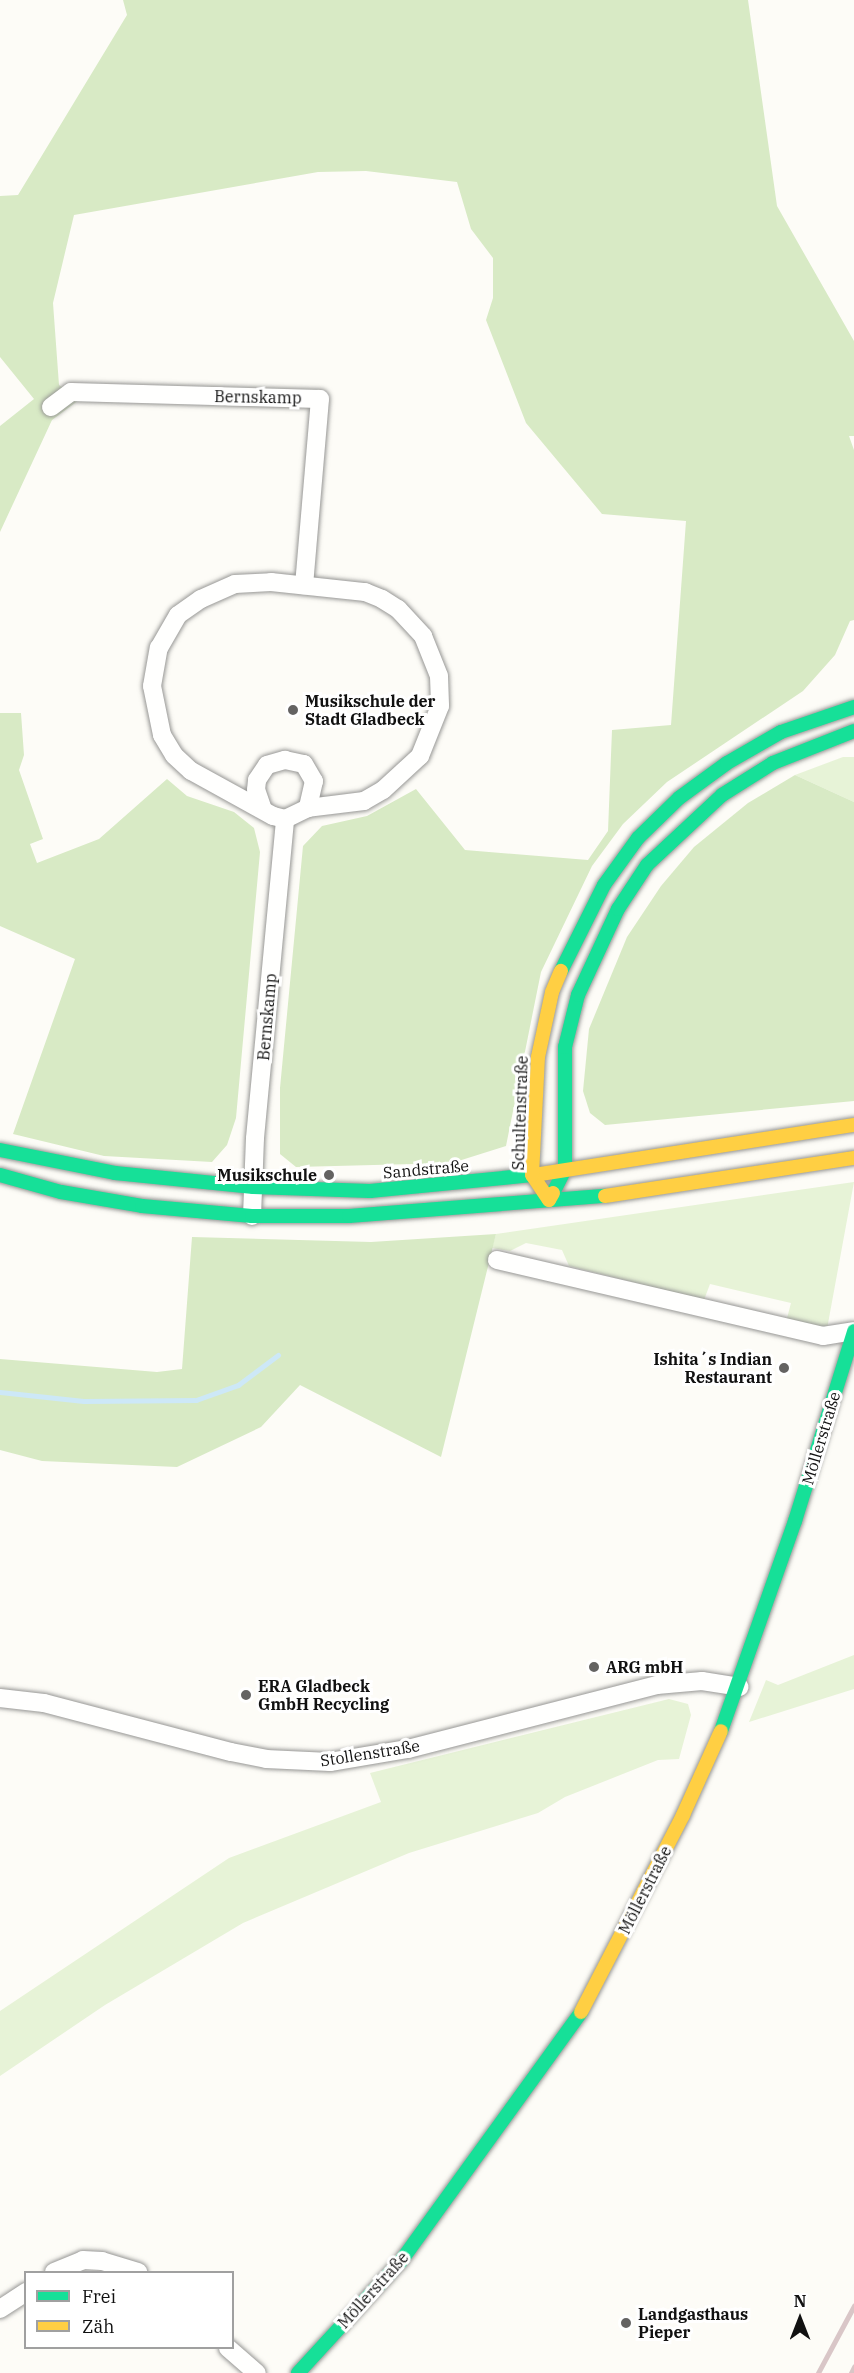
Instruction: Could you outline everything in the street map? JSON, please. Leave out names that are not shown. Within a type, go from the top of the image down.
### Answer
[{"type":"main road","name":"Schultenstraße","points":[[549,1200],[532,1175],[538,1057],[552,992],[575,937],[604,885],[646,830],[679,798],[727,763],[781,732],[854,707]]},
{"type":"main road","points":[[549,1200],[566,1169],[565,1047],[578,995],[618,909],[647,865],[722,795],[773,763],[854,731]]},
{"type":"main road","name":"Sandstraße","points":[[0,1150],[115,1173],[253,1187],[370,1191],[532,1175],[854,1125]]},
{"type":"main road","points":[[0,1175],[61,1191],[142,1206],[252,1216],[404,1215],[603,1196],[854,1158]]},
{"type":"main road","name":"Möllerstraße","points":[[298,2373],[401,2261],[447,2202],[584,2007],[683,1815],[740,1687],[854,1331]]},
{"type":"street","name":"Bernskamp","points":[[51,408],[71,393],[320,399],[304,585]]},
{"type":"street","points":[[235,584],[304,585],[365,592],[398,609],[430,649],[440,690],[440,706],[429,740],[404,772],[363,801],[308,808],[285,819],[190,771],[174,755],[162,735],[152,686],[159,648],[178,615],[201,599],[235,584]]},
{"type":"street","points":[[262,807],[257,799],[257,780],[267,765],[285,759],[304,764],[314,781],[308,808]]},
{"type":"street","name":"Bernskamp","points":[[252,1216],[285,819]]},
{"type":"street","name":"Möllerstraße","points":[[497,1260],[823,1336],[854,1331]]},
{"type":"street","name":"Stollenstraße","points":[[0,1698],[44,1703],[231,1752],[330,1762],[408,1749],[657,1685],[702,1681],[740,1687]]},
{"type":"street","points":[[56,2271],[83,2260],[102,2261],[135,2271]]},
{"type":"street","points":[[0,2309],[24,2293]]},
{"type":"street","points":[[229,2349],[256,2373]]},
{"type":"green space","points":[[123,0],[748,0],[777,206],[854,341],[854,436],[849,436],[854,450],[854,620],[850,621],[835,655],[803,691],[667,782],[623,824],[592,866],[541,972],[506,1146],[452,1163],[296,1167],[280,1154],[280,1088],[303,846],[322,826],[367,816],[416,789],[465,850],[588,860],[608,831],[612,730],[671,725],[686,521],[602,514],[526,423],[486,320],[493,298],[493,258],[471,229],[457,182],[366,171],[318,172],[74,215],[53,303],[59,385],[79,400],[52,420],[0,532],[0,426],[34,399],[0,357],[0,196],[18,195],[127,15]]},
{"type":"green space","points":[[0,713],[21,713],[24,755],[19,770],[43,839],[30,844],[37,863],[99,839],[167,779],[187,796],[234,812],[254,828],[260,852],[236,1118],[227,1145],[212,1162],[104,1156],[13,1134],[75,959],[0,926]]},
{"type":"green space","points":[[843,757],[854,757],[854,802],[795,775]]},
{"type":"green space","points":[[795,775],[854,802],[854,1101],[605,1125],[590,1113],[583,1091],[589,1029],[627,937],[661,886],[694,847],[748,803]]},
{"type":"green space","points":[[854,1182],[827,1329],[786,1322],[791,1303],[710,1284],[704,1300],[569,1266],[562,1250],[526,1243],[510,1251],[492,1248],[496,1234]]},
{"type":"green space","points":[[496,1234],[441,1457],[300,1385],[261,1427],[177,1467],[42,1461],[0,1450],[0,1359],[157,1372],[182,1369],[192,1237],[371,1242]]},
{"type":"green space","points":[[854,1655],[854,1689],[749,1722],[766,1680],[778,1685]]},
{"type":"green space","points":[[669,1699],[688,1704],[691,1715],[679,1759],[658,1760],[565,1797],[538,1813],[409,1853],[243,1923],[105,2005],[0,2076],[0,2011],[229,1858],[381,1802],[370,1773]]},
{"type":"waterway","points":[[0,1392],[84,1401],[196,1400],[238,1385],[278,1355]]},
{"type":"railway","points":[[818,2373],[854,2306]]},
{"type":"railway","points":[[851,2373],[854,2367]]},
{"type":"traffic: fast","points":[[561,971],[604,885],[638,838],[679,798],[727,763],[781,732],[854,707]]},
{"type":"traffic: fast","points":[[553,1193],[565,1169],[565,1047],[578,995],[618,909],[647,865],[722,795],[773,763],[854,731]]},
{"type":"traffic: fast","points":[[0,1150],[115,1173],[253,1187],[370,1191],[534,1175]]},
{"type":"traffic: fast","points":[[0,1175],[61,1192],[142,1206],[252,1216],[349,1216],[605,1196]]},
{"type":"traffic: fast","points":[[721,1731],[795,1521],[854,1331]]},
{"type":"traffic: fast","points":[[298,2373],[401,2261],[581,2012]]},
{"type":"traffic: slow","points":[[553,1193],[549,1200],[532,1175],[538,1057],[552,992],[561,971]]},
{"type":"traffic: slow","points":[[534,1175],[854,1125]]},
{"type":"traffic: slow","points":[[605,1196],[854,1158]]},
{"type":"traffic: slow","points":[[581,2012],[683,1815],[721,1731]]},
{"type":"place","name":"Musikschule der Stadt Gladbeck","points":[[293,710]]},
{"type":"place","name":"Musikschule","points":[[329,1175]]},
{"type":"place","name":"Ishita´s Indian Restaurant","points":[[784,1368]]},
{"type":"place","name":"ARG mbH","points":[[594,1667]]},
{"type":"place","name":"ERA Gladbeck GmbH Recycling","points":[[246,1695]]},
{"type":"place","name":"Landgasthaus Pieper","points":[[626,2323]]}]
